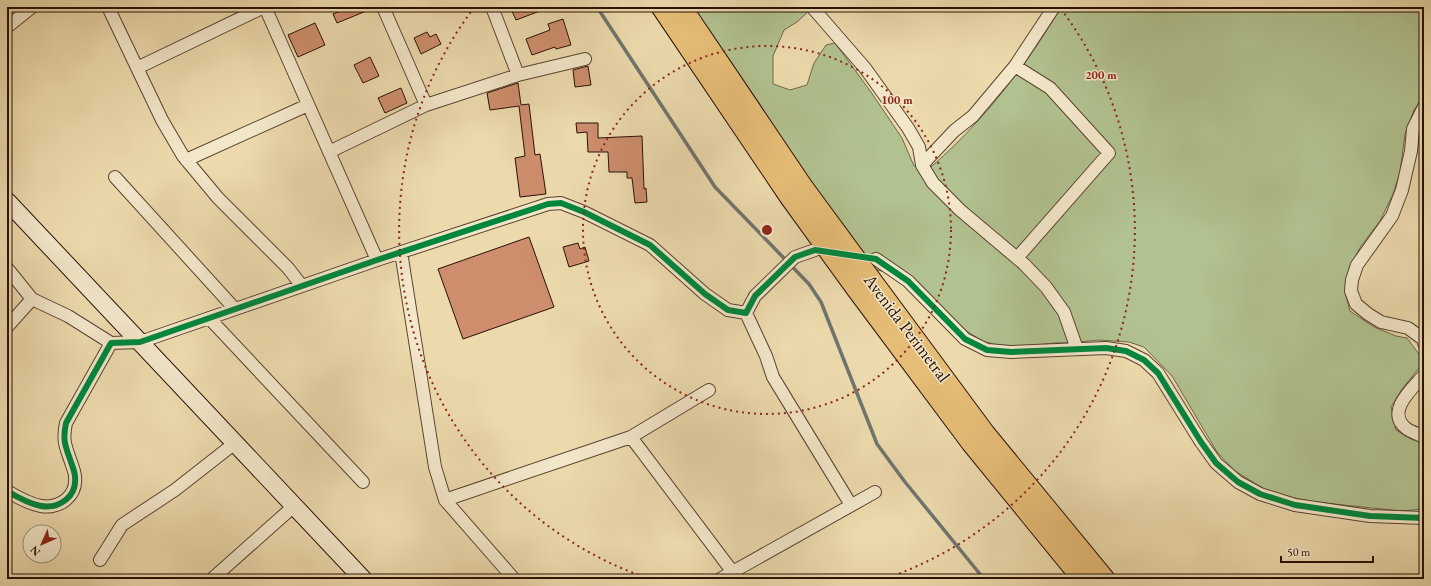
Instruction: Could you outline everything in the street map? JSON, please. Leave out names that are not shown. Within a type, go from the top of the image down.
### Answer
[{"type":"main road","name":"Avenida Perimetral","points":[[661,7],[790,198],[852,283],[971,444],[1082,579]]},
{"type":"main road","name":"Avenida Perimetral","points":[[682,7],[804,188],[871,279],[985,433],[1105,579]]},
{"type":"street","points":[[7,27],[32,7]]},
{"type":"street","points":[[108,7],[162,120],[186,160],[218,198],[288,268],[302,286]]},
{"type":"street","points":[[137,68],[264,7],[377,260]]},
{"type":"street","points":[[383,7],[426,105]]},
{"type":"street","points":[[492,7],[518,75]]},
{"type":"street","points":[[812,7],[865,68],[908,128],[919,147],[922,165],[933,183],[960,210],[1017,258],[1046,287],[1064,312],[1077,349]]},
{"type":"street","points":[[922,165],[954,131],[973,116],[1015,66],[1054,7]]},
{"type":"street","points":[[329,152],[426,105],[518,75],[586,59]]},
{"type":"street","points":[[1015,66],[1050,88],[1109,153],[1017,258]]},
{"type":"street","points":[[186,160],[308,104]]},
{"type":"street","points":[[1424,107],[1413,129],[1402,190],[1392,216],[1358,265],[1352,280],[1351,291],[1356,304],[1368,314],[1381,322],[1408,328],[1423,339],[1424,343]]},
{"type":"street","points":[[115,177],[235,309]]},
{"type":"street","points":[[7,201],[363,579]]},
{"type":"street","points":[[7,268],[32,299],[68,316],[111,343],[140,342],[401,252],[548,204],[561,203],[584,212],[650,245],[705,294],[728,310],[746,313]]},
{"type":"street","points":[[746,313],[755,296],[795,257],[815,250]]},
{"type":"street","points":[[401,252],[435,467],[445,500],[514,579]]},
{"type":"street","points":[[876,259],[908,280],[965,339],[987,350],[1011,352],[1106,348],[1126,351],[1144,360],[1158,373],[1201,442],[1216,463],[1238,482],[1260,494],[1295,505],[1347,513],[1370,516],[1424,518]]},
{"type":"street","points":[[7,327],[32,299]]},
{"type":"street","points":[[746,313],[766,356],[773,377],[851,505]]},
{"type":"street","points":[[209,318],[363,482]]},
{"type":"street","points":[[7,491],[23,500],[41,506],[55,505],[65,501],[74,491],[76,476],[65,448],[63,436],[66,423],[111,343]]},
{"type":"street","points":[[1424,375],[1399,405],[1399,418],[1406,429],[1424,437]]},
{"type":"street","points":[[445,500],[631,437],[709,390]]},
{"type":"street","points":[[631,437],[735,575]]},
{"type":"street","points":[[100,560],[122,526],[175,490],[236,443]]},
{"type":"street","points":[[720,579],[735,575],[875,492]]},
{"type":"street","points":[[212,579],[294,506]]},
{"type":"green space","points":[[679,7],[813,7],[797,22],[784,30],[773,56],[773,84],[790,90],[807,85],[814,63],[826,45],[835,43],[902,138],[914,166],[932,166],[966,134],[998,98],[1029,57],[1062,7],[1424,7],[1424,96],[1414,110],[1405,134],[1400,172],[1393,194],[1380,221],[1361,246],[1349,268],[1345,293],[1350,311],[1374,327],[1396,336],[1407,338],[1421,357],[1419,368],[1402,389],[1391,407],[1396,430],[1411,439],[1424,444],[1424,509],[1401,511],[1315,502],[1289,497],[1266,490],[1235,471],[1217,452],[1172,376],[1144,347],[1129,342],[1098,340],[1026,346],[1001,346],[982,341],[962,328],[893,274],[862,266]]},
{"type":"building","points":[[349,7],[376,7],[337,23],[333,14]]},
{"type":"building","points":[[510,7],[548,7],[548,8],[516,20]]},
{"type":"building","points":[[563,19],[571,45],[556,49],[555,47],[532,55],[526,39],[550,30],[548,24]]},
{"type":"building","points":[[315,23],[325,45],[298,57],[288,35]]},
{"type":"building","points":[[427,32],[430,37],[436,34],[441,44],[421,54],[414,38]]},
{"type":"building","points":[[370,57],[379,76],[363,83],[354,65]]},
{"type":"building","points":[[588,66],[591,85],[575,87],[573,70]]},
{"type":"building","points":[[518,83],[521,105],[529,104],[535,155],[540,154],[546,194],[520,197],[515,158],[525,156],[519,106],[490,110],[487,93]]},
{"type":"building","points":[[401,88],[407,103],[385,113],[378,98]]},
{"type":"building","points":[[576,123],[598,123],[598,138],[642,136],[644,189],[646,188],[647,202],[635,203],[632,178],[627,178],[627,172],[609,172],[608,152],[588,152],[587,132],[577,133]]},
{"type":"building","points":[[529,237],[554,307],[463,339],[438,269]]},
{"type":"building","points":[[578,243],[580,249],[585,247],[589,261],[569,267],[563,247]]},
{"type":"waterway","points":[[597,7],[715,187],[809,284],[821,302],[877,444],[905,482],[984,579]]},
{"type":"cycle path","points":[[7,491],[28,502],[41,506],[61,503],[70,495],[75,484],[75,475],[65,444],[64,435],[66,423],[111,343],[140,342],[377,260],[548,204],[561,203],[584,212],[650,245],[705,294],[728,310],[746,313],[755,296],[795,257],[815,250],[876,259],[908,281],[965,339],[987,350],[1011,352],[1106,348],[1126,351],[1144,360],[1158,373],[1201,442],[1216,463],[1238,482],[1260,494],[1295,505],[1370,516],[1424,518]]}]
